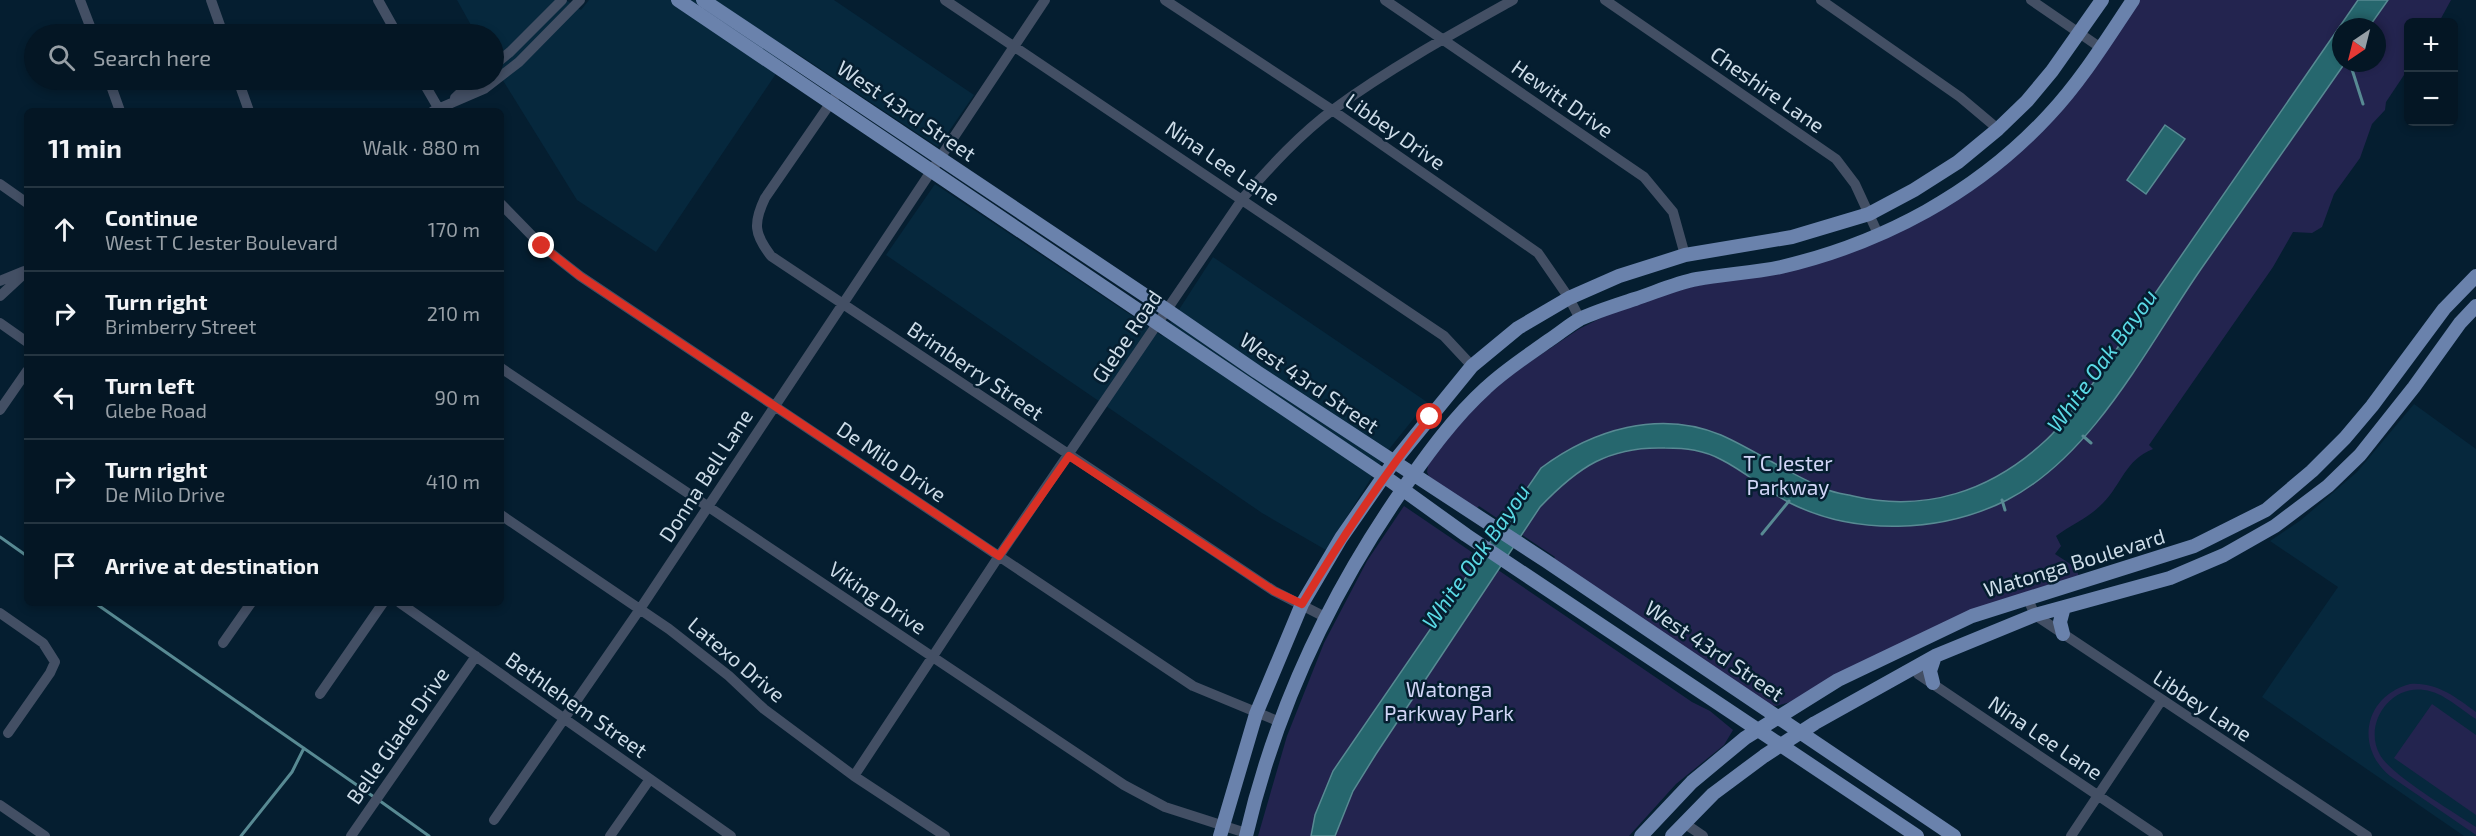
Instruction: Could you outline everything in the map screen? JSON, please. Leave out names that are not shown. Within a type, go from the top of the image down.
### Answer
[{"type":"main road","name":"West 43rd Street","points":[[678,0],[840,91],[1393,463],[1546,561],[1954,836]]},
{"type":"main road","name":"West 43rd Street","points":[[703,0],[731,28],[831,104],[1384,476],[1466,535],[1914,834]]},
{"type":"main road","points":[[1221,831],[1256,714],[1302,604],[1341,538],[1393,463],[1472,366],[1518,328],[1569,298],[1619,276],[1686,255],[1792,237],[1869,214],[1914,190],[1958,162],[1998,129],[2033,93],[2080,33],[2102,0]]},
{"type":"main road","points":[[1246,835],[1280,722],[1325,617],[1377,528],[1403,489],[1459,416],[1486,387],[1520,360],[1580,319],[1696,279],[1769,270],[1816,259],[1879,236],[1915,218],[1989,170],[2050,114],[2101,48],[2133,0]]},
{"type":"main road","points":[[1045,246],[1054,234]]},
{"type":"main road","name":"Watonga Boulevard","points":[[1641,836],[1692,782],[1758,730],[1838,680],[1972,616],[2194,546],[2266,510],[2337,446],[2381,393],[2444,309],[2476,276]]},
{"type":"main road","name":"Watonga Boulevard","points":[[1672,836],[1713,794],[1780,745],[1935,656],[2035,615],[2170,578],[2224,555],[2275,526],[2328,486],[2360,455],[2400,406],[2460,323],[2476,306]]},
{"type":"main road","points":[[1248,384],[1257,372]]},
{"type":"main road","points":[[2381,393],[2400,406]]},
{"type":"main road","points":[[1306,424],[1313,408]]},
{"type":"main road","points":[[1597,622],[1609,604]]},
{"type":"main road","points":[[2063,634],[2060,622],[2064,607]]},
{"type":"main road","points":[[1933,683],[1930,671],[1935,656]]},
{"type":"main road","points":[[1914,834],[1922,814]]},
{"type":"street","points":[[80,0],[89,24]]},
{"type":"street","points":[[211,0],[219,24]]},
{"type":"street","points":[[378,0],[391,24]]},
{"type":"street","points":[[504,57],[562,0]]},
{"type":"street","points":[[504,73],[519,62],[580,0]]},
{"type":"street","name":"Nina Lee Lane","points":[[945,0],[1243,198],[1444,336],[1472,366]]},
{"type":"street","name":"Donna Bell Lane","points":[[495,820],[640,609],[1045,0]]},
{"type":"street","name":"Libbey Drive","points":[[1165,0],[1332,110],[1538,253],[1569,298],[1580,319]]},
{"type":"street","name":"Hewitt Drive","points":[[1385,0],[1644,177],[1673,212],[1686,255]]},
{"type":"street","name":"Glebe Road","points":[[854,776],[999,556],[1243,198],[1273,163],[1332,110],[1444,39],[1513,0]]},
{"type":"street","name":"Cheshire Lane","points":[[1605,0],[1836,159],[1855,184],[1879,236]]},
{"type":"street","points":[[1821,0],[1960,97],[1998,129]]},
{"type":"street","points":[[2031,0],[2101,48]]},
{"type":"street","points":[[510,52],[519,62]]},
{"type":"street","points":[[113,90],[119,108]]},
{"type":"street","points":[[242,90],[248,108]]},
{"type":"street","points":[[427,90],[436,108]]},
{"type":"street","points":[[450,102],[463,90]]},
{"type":"street","points":[[440,108],[479,90]]},
{"type":"street","name":"Brimberry Street","points":[[840,91],[765,198],[758,214],[756,226],[761,243],[771,256],[1274,591],[1325,617]]},
{"type":"street","points":[[0,184],[24,201]]},
{"type":"street","name":"De Milo Drive","points":[[504,207],[542,246],[580,276],[1193,686],[1280,722]]},
{"type":"street","points":[[0,281],[24,271]]},
{"type":"street","points":[[0,296],[24,273]]},
{"type":"street","points":[[0,323],[24,340]]},
{"type":"street","name":"Viking Drive","points":[[504,370],[1124,785],[1165,807],[1221,831],[1246,835]]},
{"type":"street","points":[[0,410],[24,375]]},
{"type":"street","name":"Latexo Drive","points":[[504,517],[669,628],[729,676],[764,709],[854,776],[945,836]]},
{"type":"street","points":[[2027,597],[2035,615]]},
{"type":"street","points":[[223,643],[249,606]]},
{"type":"street","points":[[320,694],[381,606]]},
{"type":"street","name":"Bethlehem Street","points":[[404,606],[731,836]]},
{"type":"street","points":[[0,613],[43,643],[55,662],[50,673],[8,733]]},
{"type":"street","name":"Libbey Lane","points":[[2035,615],[2367,836]]},
{"type":"street","name":"Belle Glade Drive","points":[[351,836],[476,656]]},
{"type":"street","name":"Nina Lee Lane","points":[[1914,668],[1917,673],[2157,836]]},
{"type":"street","points":[[2071,836],[2161,701]]},
{"type":"street","points":[[610,836],[650,779]]},
{"type":"street","points":[[0,805],[45,836]]},
{"type":"street","points":[[1684,823],[1703,836]]},
{"type":"shaded area","points":[[457,0],[566,0],[581,10],[589,0],[834,0],[974,95],[938,147],[792,50],[656,252],[577,200],[504,82],[504,24],[470,24]]},
{"type":"shaded area","points":[[2358,0],[2388,0],[2375,18],[2346,18]]},
{"type":"shaded area","points":[[2332,38],[2332,72],[2339,72],[2201,269],[2116,397],[2066,456],[2038,481],[2007,500],[1955,519],[1927,524],[1870,525],[1816,514],[1790,503],[1731,465],[1695,450],[1645,448],[1611,455],[1596,462],[1581,470],[1540,507],[1376,754],[1353,791],[1335,836],[1311,836],[1315,815],[1333,771],[1541,468],[1561,455],[1604,434],[1650,424],[1674,424],[1698,427],[1721,435],[1799,477],[1829,490],[1880,501],[1906,502],[1931,499],[1956,494],[1980,485],[2024,458],[2057,429],[2089,389]]},
{"type":"shaded area","points":[[2165,125],[2185,139],[2146,194],[2127,180]]},
{"type":"shaded area","points":[[935,184],[1162,336],[1213,257],[1427,402],[1390,448],[1326,550],[1262,513],[886,255]]},
{"type":"shaded area","points":[[2414,404],[2476,449],[2476,836],[2464,836],[2262,697],[2338,587],[2270,541],[2301,520],[2357,472]]},
{"type":"green space","name":"T C Jester Parkway","points":[[2138,0],[2451,0],[2441,18],[2404,18],[2404,75],[2386,102],[2385,110],[2372,124],[2360,158],[2334,194],[2322,227],[2312,233],[2293,232],[2273,267],[2149,445],[2153,449],[2136,459],[2098,508],[2056,536],[2061,546],[2055,554],[2075,567],[2079,576],[1990,605],[1790,702],[1776,706],[1769,705],[1553,560],[1555,557],[1479,506],[1476,509],[1430,479],[1427,472],[1428,465],[1447,439],[1481,401],[1512,374],[1579,329],[1613,312],[1668,292],[1842,255],[2027,145],[2038,136],[2099,61]]},
{"type":"green space","name":"Watonga Parkway Park","points":[[1404,506],[1692,702],[1710,711],[1733,730],[1724,745],[1676,784],[1629,836],[1258,836],[1287,736],[1324,643],[1367,561]]},
{"type":"green space","points":[[2410,684],[2429,685],[2445,692],[2476,712],[2476,719],[2445,697],[2431,691],[2411,690],[2400,694],[2382,709],[2377,720],[2376,743],[2380,755],[2410,783],[2476,827],[2476,835],[2390,776],[2379,764],[2372,751],[2369,737],[2374,710],[2395,690]]},
{"type":"green space","points":[[2432,704],[2476,735],[2476,815],[2394,758]]},
{"type":"waterway","points":[[2353,72],[2363,104]]},
{"type":"waterway","points":[[2083,436],[2091,443]]},
{"type":"waterway","points":[[2002,500],[2005,510]]},
{"type":"waterway","points":[[1762,534],[1789,501]]},
{"type":"waterway","points":[[0,537],[24,554]]},
{"type":"waterway","points":[[99,606],[374,797]]},
{"type":"waterway","points":[[241,836],[292,772],[304,748]]},
{"type":"waterway","points":[[380,801],[429,836]]},
{"type":"route","points":[[542,246],[580,276],[999,556],[1069,456],[1274,591],[1302,604],[1341,538],[1393,463],[1430,417]]},
{"type":"water label","name":"White Oak Bayou","points":[[2101,360]]},
{"type":"water label","name":"White Oak Bayou","points":[[1475,556]]}]
